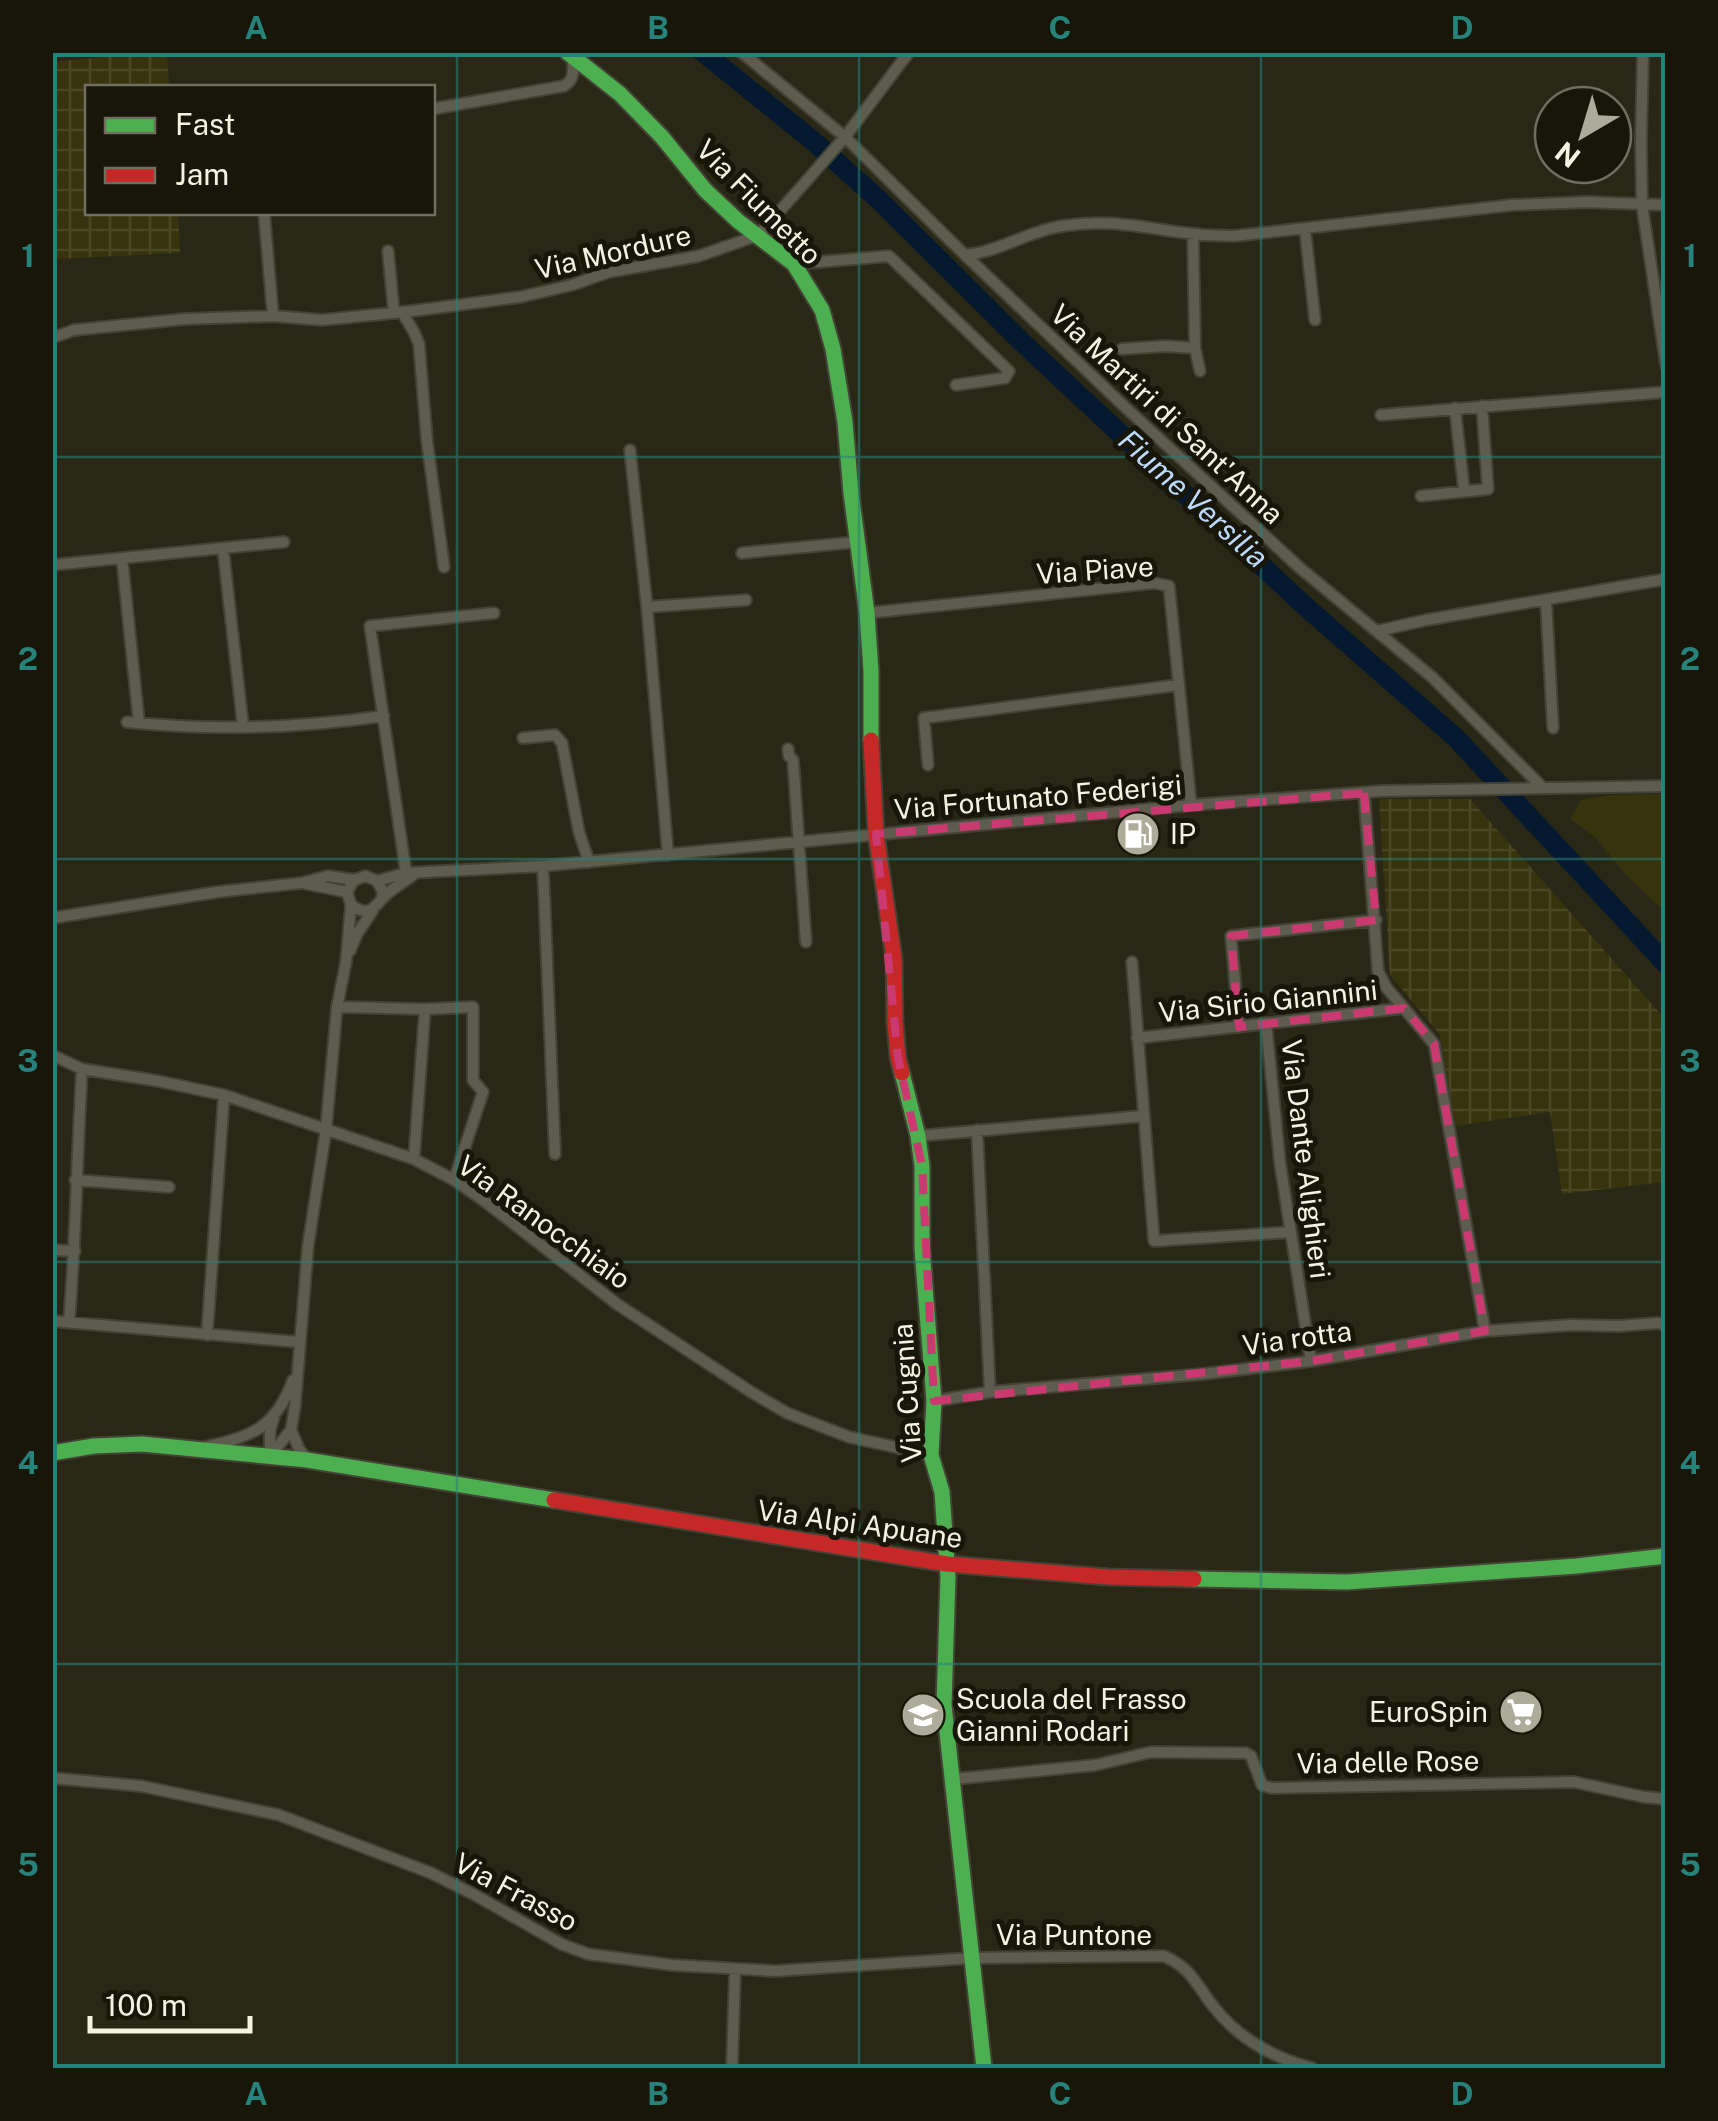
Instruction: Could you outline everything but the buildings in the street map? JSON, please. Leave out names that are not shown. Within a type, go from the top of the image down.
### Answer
[{"type":"street","name":"Via Martiri di Sant'Anna","points":[[741,52],[844,139],[1300,568],[1432,677],[1542,787]]},
{"type":"street","points":[[844,139],[908,52]]},
{"type":"street","points":[[1644,52],[1642,205],[1666,365]]},
{"type":"street","name":"Via Fiumetto","points":[[435,108],[564,86],[573,75],[570,54]]},
{"type":"street","name":"Via Fiumetto","points":[[570,54],[620,94],[705,190],[794,264],[822,310],[845,422],[867,613],[876,834]]},
{"type":"street","name":"Via Mordure","points":[[52,338],[74,330],[184,319],[273,316],[322,320],[398,313],[520,297],[609,272],[699,256],[756,236],[844,139]]},
{"type":"street","points":[[965,255],[988,252],[1058,226],[1078,224],[1124,223],[1193,234],[1251,235],[1512,205],[1666,205]]},
{"type":"street","points":[[264,215],[273,316]]},
{"type":"street","points":[[1305,229],[1315,320]]},
{"type":"street","points":[[1193,234],[1195,348],[1200,371]]},
{"type":"street","points":[[388,251],[398,313],[419,344],[444,567]]},
{"type":"street","points":[[794,264],[889,256],[1009,371],[1005,378],[956,385]]},
{"type":"street","points":[[1122,349],[1195,348]]},
{"type":"street","points":[[1381,416],[1666,392]]},
{"type":"street","points":[[1421,496],[1488,489],[1482,406]]},
{"type":"street","points":[[1455,408],[1464,490]]},
{"type":"street","points":[[630,450],[668,855]]},
{"type":"street","points":[[52,565],[284,542]]},
{"type":"street","points":[[742,552],[856,542]]},
{"type":"street","points":[[223,548],[243,726]]},
{"type":"street","points":[[122,558],[133,723],[302,725],[384,716]]},
{"type":"street","points":[[1377,631],[1666,579]]},
{"type":"street","name":"Via Piave","points":[[867,613],[1154,583],[1169,586],[1192,805]]},
{"type":"street","points":[[647,607],[746,600]]},
{"type":"street","points":[[1546,600],[1553,728]]},
{"type":"street","points":[[346,962],[356,934],[373,909],[411,873],[370,626],[494,613]]},
{"type":"street","points":[[928,765],[924,718],[1178,685]]},
{"type":"street","points":[[522,738],[555,734],[562,742],[579,832],[589,862]]},
{"type":"street","points":[[788,748],[793,760],[806,942]]},
{"type":"street","name":"Via Fortunato Federigi","points":[[377,881],[411,873],[543,866],[1364,792],[1666,786]]},
{"type":"street","points":[[1364,792],[1378,971],[1386,987],[1434,1044],[1485,1331]]},
{"type":"street","name":"Via Cugnia","points":[[876,834],[894,958],[898,1058],[922,1166],[922,1250],[934,1401],[931,1454],[942,1492],[948,1564],[944,1705],[984,2068]]},
{"type":"street","points":[[543,866],[555,1154]]},
{"type":"street","points":[[52,918],[328,876],[354,880],[366,876],[381,886],[382,898]]},
{"type":"street","points":[[308,1460],[291,1430],[308,1246],[346,962],[351,905],[348,892],[354,880]]},
{"type":"street","points":[[301,883],[348,892]]},
{"type":"street","points":[[351,905],[362,911],[373,909]]},
{"type":"street","points":[[1238,1026],[1232,936],[1376,920]]},
{"type":"street","points":[[1132,962],[1154,1241],[1290,1232]]},
{"type":"street","points":[[337,1007],[472,1007],[473,1080],[483,1092],[454,1180]]},
{"type":"street","name":"Via Sirio Giannini","points":[[1137,1038],[1404,1008]]},
{"type":"street","points":[[414,1159],[425,1010]]},
{"type":"street","name":"Via Dante Alighieri","points":[[1266,1024],[1280,1163],[1311,1360]]},
{"type":"street","name":"Via Ranocchiaio","points":[[52,1056],[82,1069],[224,1095],[414,1159],[487,1203],[616,1304],[786,1413],[849,1437],[931,1454]]},
{"type":"street","points":[[70,1322],[82,1069]]},
{"type":"street","points":[[207,1334],[224,1095]]},
{"type":"street","points":[[918,1136],[1144,1116]]},
{"type":"street","points":[[976,1130],[990,1392]]},
{"type":"street","points":[[75,1180],[169,1187]]},
{"type":"street","points":[[52,1250],[74,1252]]},
{"type":"street","points":[[52,1320],[298,1342]]},
{"type":"street","name":"Via rotta","points":[[934,1401],[990,1392],[1203,1374],[1485,1331],[1571,1324],[1666,1326]]},
{"type":"street","points":[[270,1456],[270,1430],[296,1370]]},
{"type":"street","points":[[196,1449],[245,1438],[274,1418]]},
{"type":"street","points":[[270,1456],[291,1430]]},
{"type":"street","name":"Via Alpi Apuane","points":[[52,1453],[142,1444],[308,1460],[948,1564],[1108,1577],[1346,1582],[1666,1556]]},
{"type":"street","name":"Via delle Rose","points":[[954,1778],[1096,1766],[1151,1752],[1246,1753],[1262,1785],[1272,1788],[1574,1782],[1666,1798]]},
{"type":"street","name":"Via Frasso","points":[[52,1778],[141,1786],[280,1816],[431,1873],[561,1944],[588,1954],[672,1965],[775,1971],[972,1958]]},
{"type":"street","name":"Via Puntone","points":[[972,1958],[1164,1956],[1190,1972],[1214,2008],[1256,2047],[1312,2068]]},
{"type":"street","points":[[732,2068],[735,1970]]},
{"type":"highlighted area","points":[[1364,793],[1376,920],[1231,936],[1239,1027],[1404,1008],[1434,1044],[1485,1331],[1311,1361],[934,1401],[922,1166],[898,1058],[876,834]]},
{"type":"shaded area","points":[[167,53],[169,85],[85,85],[85,215],[178,215],[180,253],[56,259],[52,236],[53,62]]},
{"type":"shaded area","points":[[1666,794],[1665,912],[1626,875],[1595,837],[1570,819],[1581,800],[1609,795]]},
{"type":"shaded area","points":[[1379,799],[1470,799],[1665,1019],[1665,1182],[1562,1194],[1550,1112],[1456,1126],[1440,1035],[1390,975]]},
{"type":"waterway","name":"Fiume Versilia","points":[[703,52],[878,199],[1024,344],[1306,607],[1456,738],[1666,964]]},
{"type":"traffic: fast","points":[[567,52],[620,94],[705,190],[738,221],[794,264],[822,310],[845,422],[867,613],[871,740]]},
{"type":"traffic: fast","points":[[902,1073],[922,1166],[922,1249],[934,1401],[931,1455],[942,1492],[948,1577],[944,1705],[984,2068]]},
{"type":"traffic: fast","points":[[52,1453],[142,1444],[307,1460],[554,1500]]},
{"type":"traffic: fast","points":[[1194,1579],[1347,1582],[1666,1556]]},
{"type":"traffic: jam","points":[[871,740],[876,834],[894,958],[895,1022],[902,1073]]},
{"type":"traffic: jam","points":[[554,1500],[947,1564],[1108,1577],[1194,1579]]},
{"type":"place","name":"IP","points":[[1138,834]]},
{"type":"place","name":"EuroSpin","points":[[1521,1712]]},
{"type":"place","name":"Scuola del Frasso Gianni Rodari","points":[[923,1715]]}]
